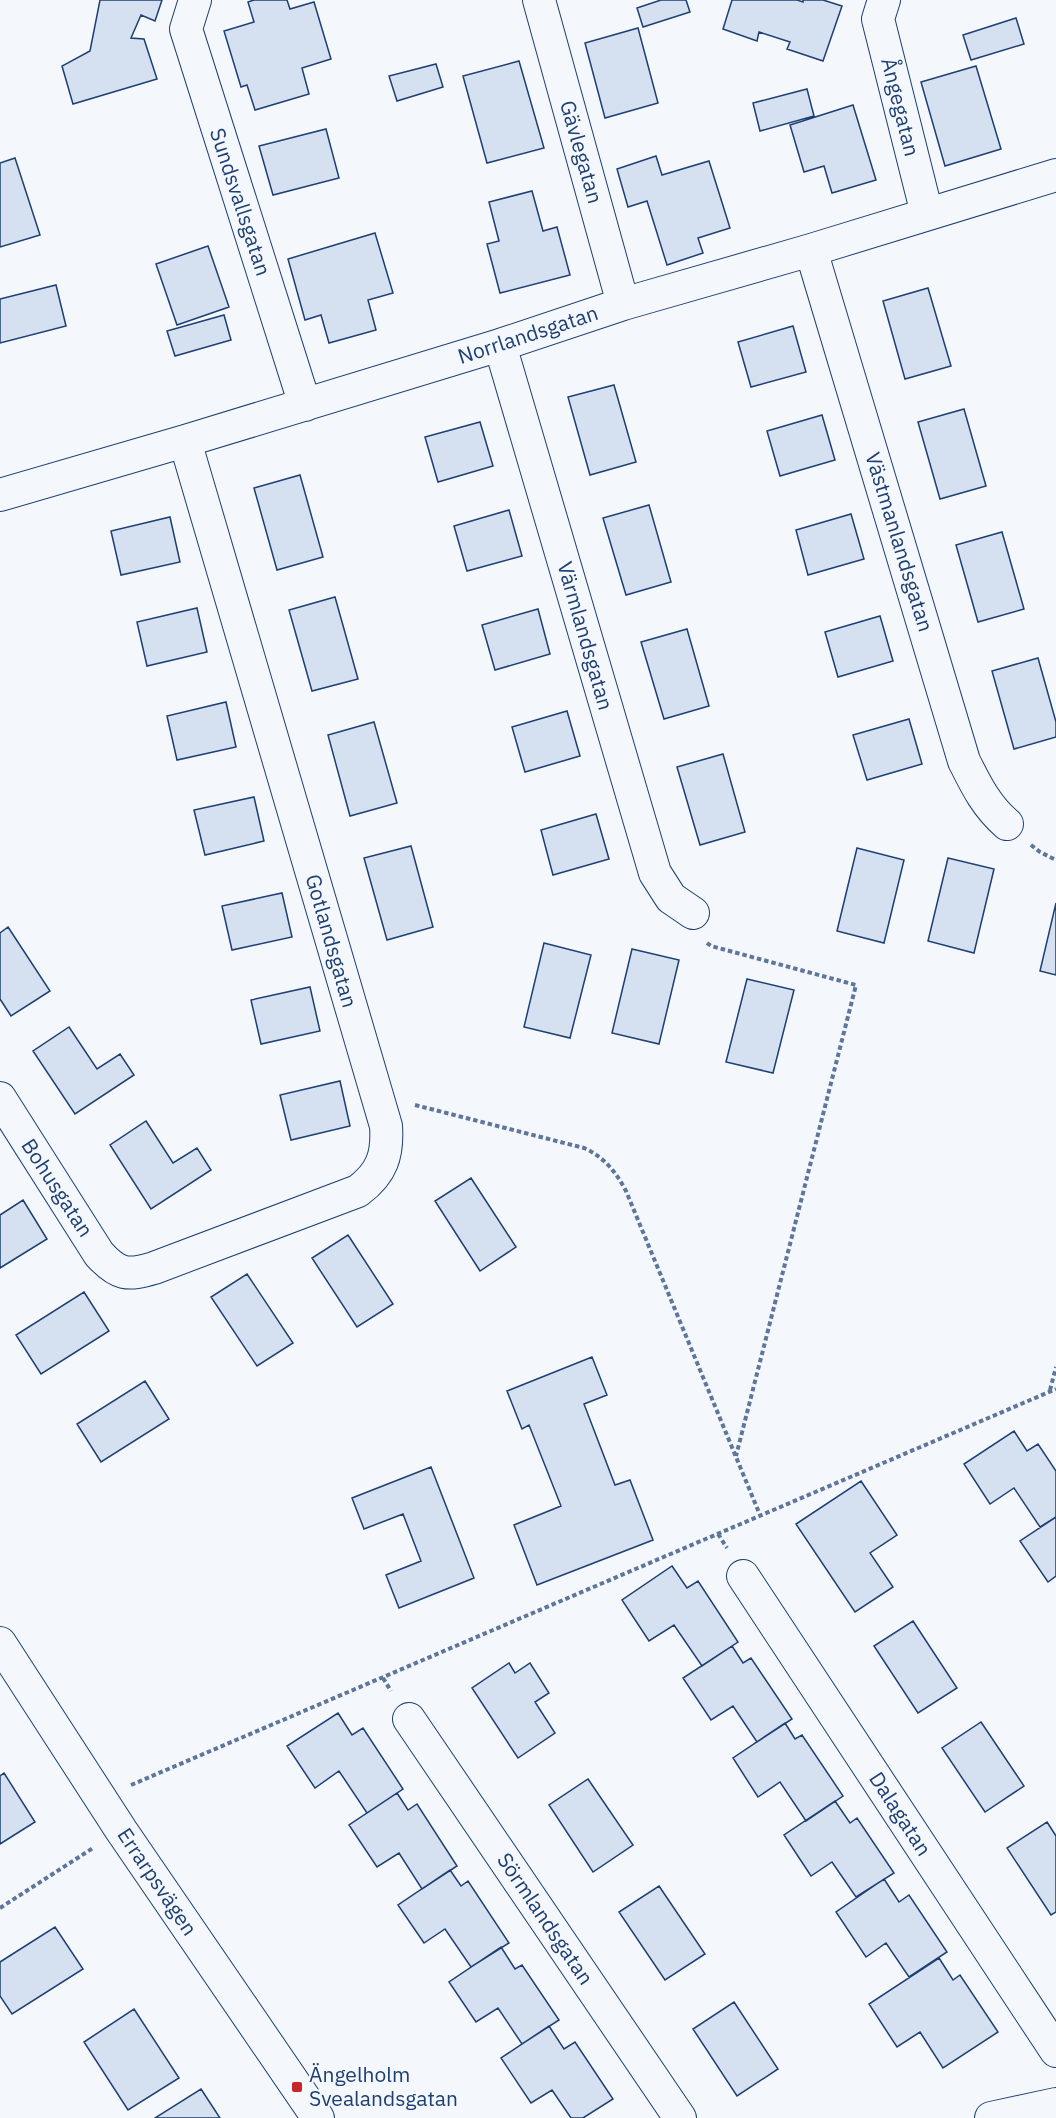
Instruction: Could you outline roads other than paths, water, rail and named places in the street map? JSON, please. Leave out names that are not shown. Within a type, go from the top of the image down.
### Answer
[{"type":"street","name":"Sundsvallsgatan","points":[[195,0],[186,29],[305,405]]},
{"type":"street","name":"Gävlegatan","points":[[539,0],[623,304]]},
{"type":"street","name":"Ångegatan","points":[[884,0],[878,19],[927,214]]},
{"type":"street","name":"Norrlandsgatan","points":[[0,495],[305,405],[500,345],[623,304],[811,250],[1056,175]]},
{"type":"street","name":"Västmanlandsgatan","points":[[811,250],[964,761],[986,802],[993,812],[1007,824]]},
{"type":"street","name":"Värmlandsgatan","points":[[500,345],[655,873],[671,898],[693,913]]},
{"type":"street","name":"Gotlandsgatan","points":[[120,1272],[138,1272],[154,1268],[358,1191],[377,1174],[385,1155],[387,1142],[386,1126],[185,441]]},
{"type":"street","name":"Bohusgatan","points":[[0,1098],[99,1254],[120,1272]]},
{"type":"street","name":"Dalagatan","points":[[743,1576],[1056,2051]]},
{"type":"street","name":"Errarpsvägen","points":[[0,1643],[121,1830],[318,2118]]},
{"type":"street","name":"Sörmlandsgatan","points":[[409,1719],[680,2118]]},
{"type":"street","points":[[991,2118],[1056,2104]]},
{"type":"place","name":"Ängelholm Svealandsgatan","points":[[297,2087]]}]
